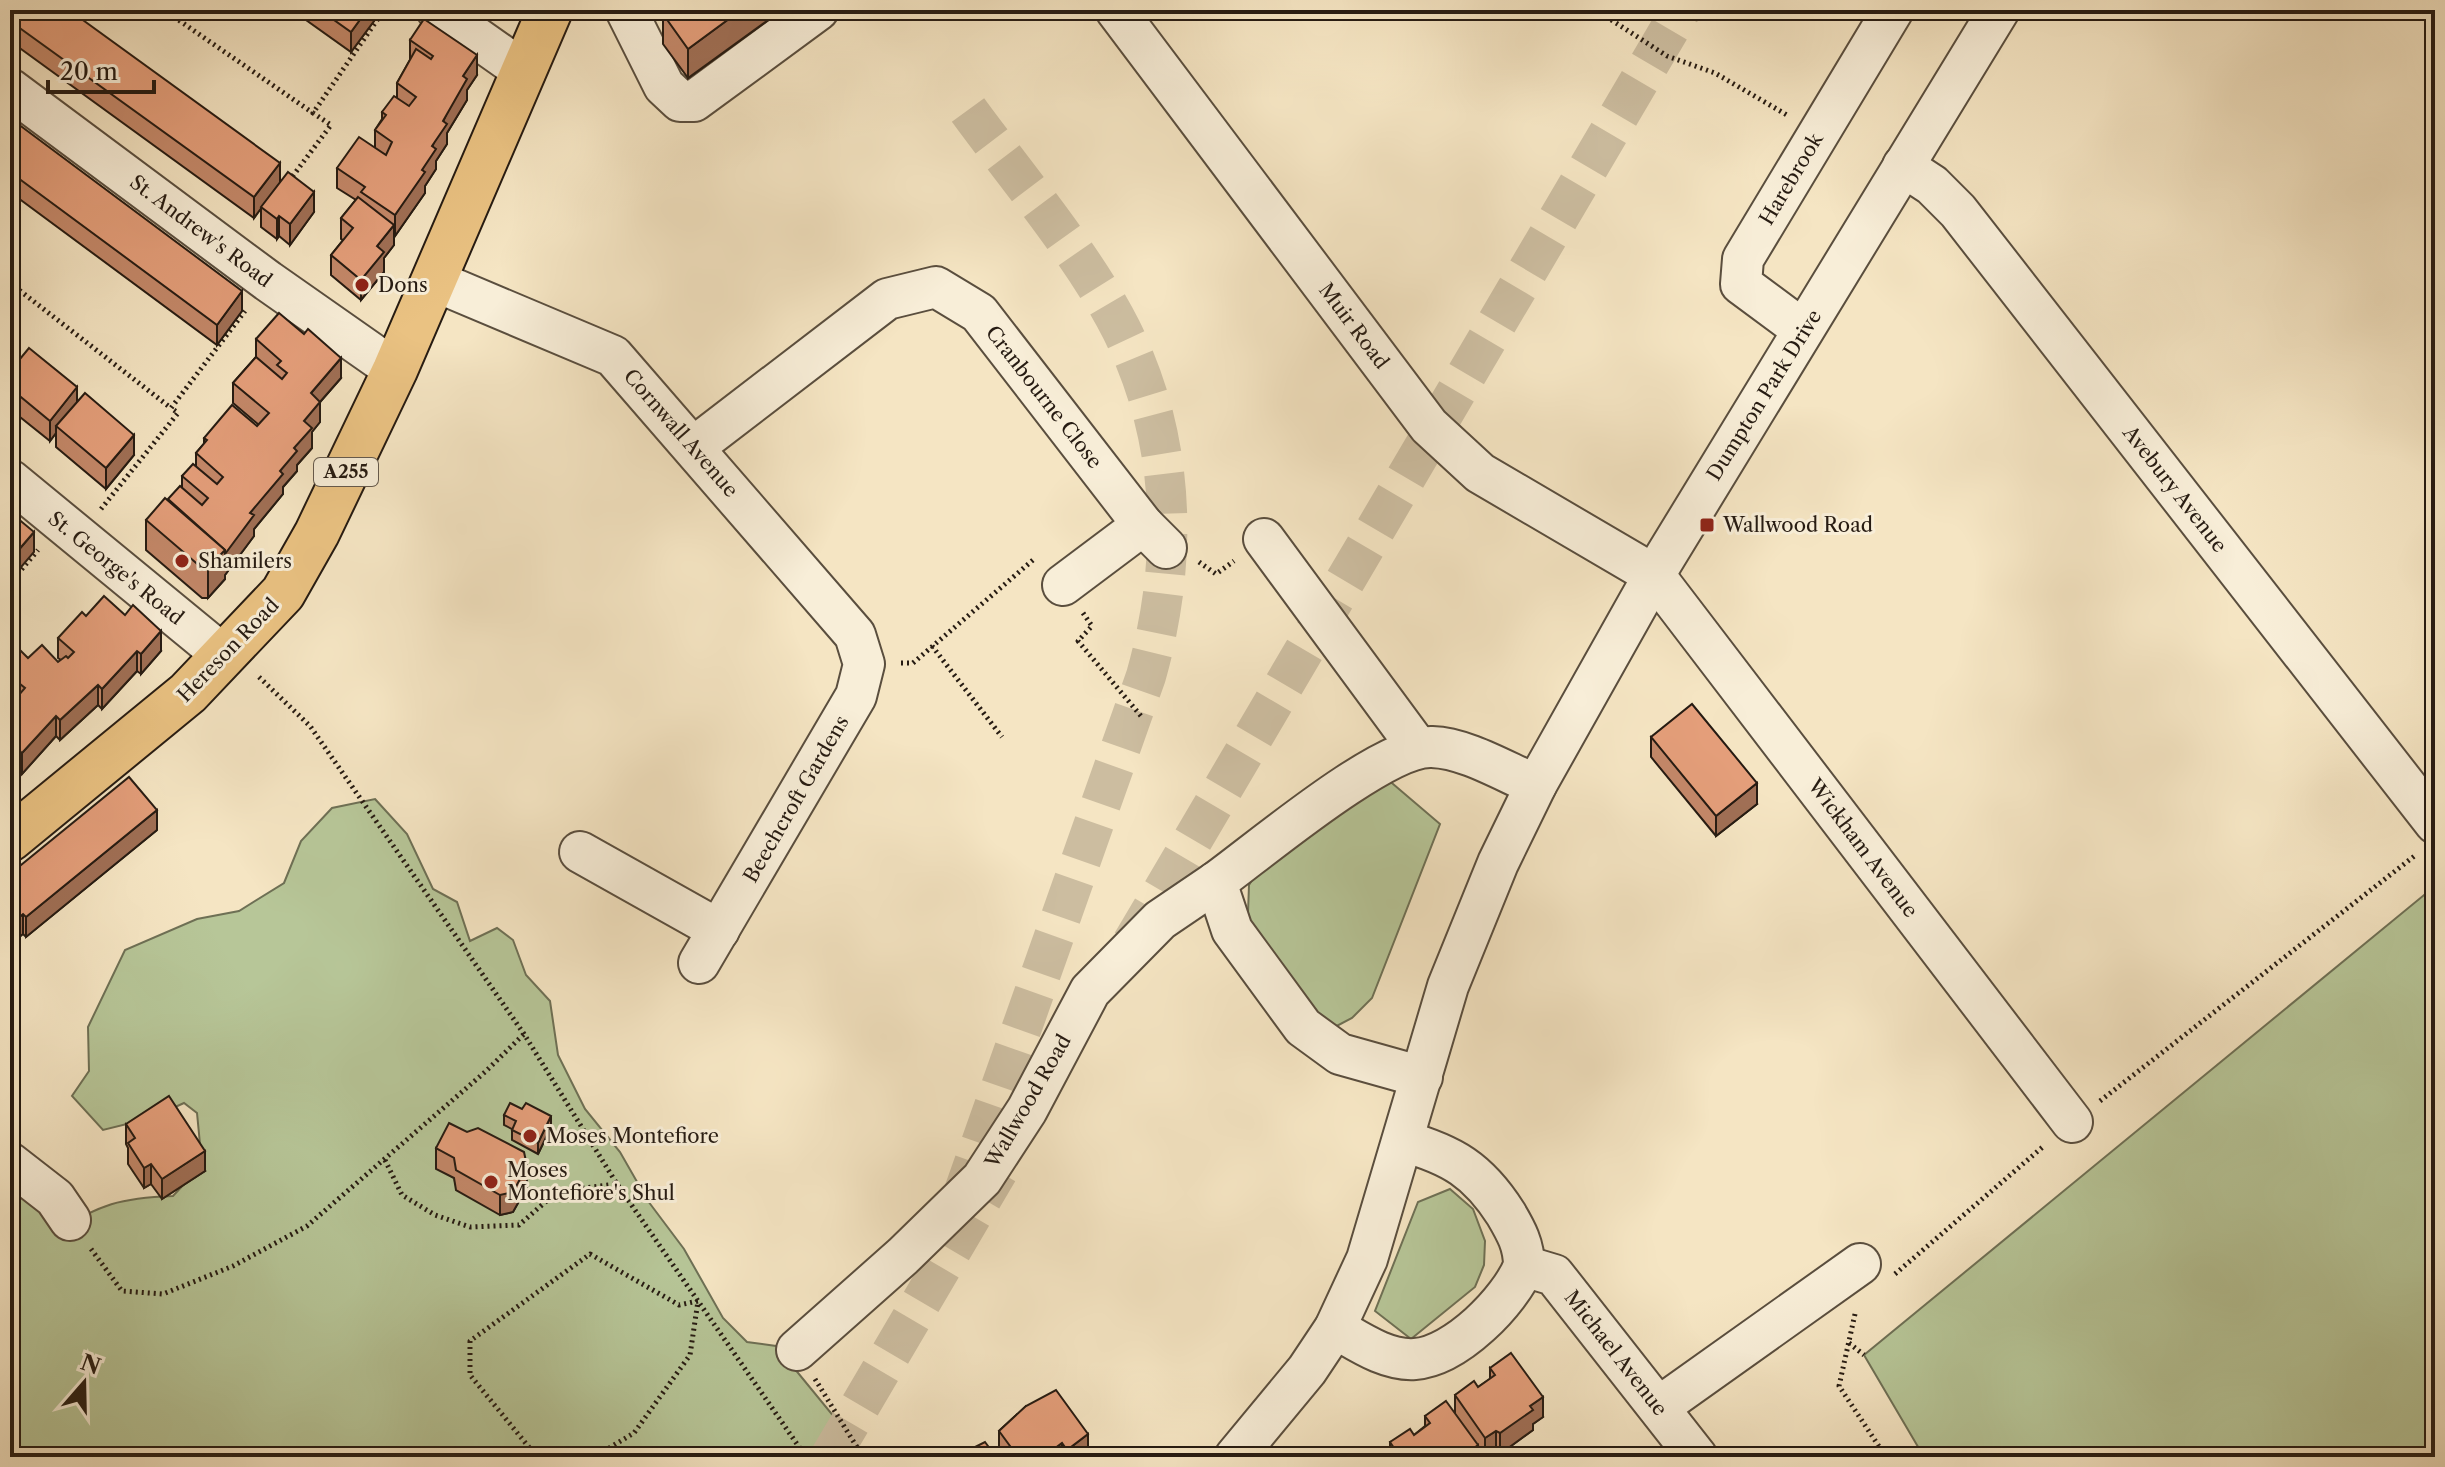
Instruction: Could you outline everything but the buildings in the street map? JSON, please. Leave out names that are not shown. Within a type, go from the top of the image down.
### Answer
[{"type":"main road","name":"Hereson Road","points":[[10,839],[188,693],[283,593],[317,533],[395,370],[550,10]]},
{"type":"street","points":[[437,10],[525,72]]},
{"type":"street","points":[[626,10],[664,86],[680,101],[694,101],[818,10]]},
{"type":"street","name":"Muir Road","points":[[1116,10],[1429,426],[1480,473],[1654,575]]},
{"type":"street","name":"Harebrook","points":[[1803,330],[1750,294],[1741,284],[1739,272],[1743,259],[1893,10]]},
{"type":"street","name":"Dumpton Park Drive","points":[[1235,1457],[1307,1370],[1335,1328],[1367,1259],[1467,938],[1536,785],[1654,575],[1999,10]]},
{"type":"street","name":"St. Andrew's Road","points":[[10,89],[268,281],[395,370]]},
{"type":"street","name":"Avebury Avenue","points":[[1903,166],[1932,185],[1958,211],[2435,823]]},
{"type":"street","name":"Cornwall Avenue","points":[[435,281],[613,356],[855,635],[864,664]]},
{"type":"street","name":"Cranbourne Close","points":[[694,447],[887,299],[936,287],[979,313],[1154,536]]},
{"type":"street","name":"St. George's Road","points":[[10,480],[223,655]]},
{"type":"street","points":[[1063,585],[1154,536]]},
{"type":"street","points":[[1264,539],[1418,748]]},
{"type":"street","name":"Wickham Avenue","points":[[1654,575],[2072,1122]]},
{"type":"street","name":"Beechcroft Gardens","points":[[580,852],[709,946],[856,696],[864,664]]},
{"type":"street","points":[[1422,1077],[1340,1054],[1303,1027],[1232,930],[1216,882],[1373,768],[1418,748],[1433,746],[1459,753],[1536,785]]},
{"type":"street","name":"Wallwood Road","points":[[797,1350],[903,1256],[982,1179],[1027,1110],[1090,991],[1160,920],[1216,882]]},
{"type":"street","points":[[1335,1328],[1381,1352],[1416,1359],[1452,1343],[1503,1303],[1524,1266],[1518,1234],[1490,1189],[1476,1174],[1434,1150],[1403,1141]]},
{"type":"street","points":[[10,1163],[55,1198],[70,1220]]},
{"type":"street","points":[[1659,1407],[1860,1264]]},
{"type":"street","name":"Michael Avenue","points":[[1524,1266],[1554,1275],[1659,1407],[1690,1455]]},
{"type":"path","points":[[164,10],[331,125],[286,184]]},
{"type":"path","points":[[313,113],[384,10]]},
{"type":"path","points":[[1596,10],[1667,56],[1715,73],[1818,134]]},
{"type":"path","points":[[171,408],[268,281]]},
{"type":"path","points":[[10,283],[178,413],[78,538]]},
{"type":"path","points":[[1154,536],[1216,574],[1264,539]]},
{"type":"path","points":[[864,664],[913,663],[1039,554],[1092,626],[1078,641],[1141,716]]},
{"type":"path","points":[[932,646],[1002,737]]},
{"type":"path","points":[[223,655],[268,682],[310,726],[524,1034],[617,1184],[806,1457]]},
{"type":"path","points":[[70,1220],[122,1291],[163,1294],[233,1266],[307,1226],[524,1034]]},
{"type":"path","points":[[385,1160],[402,1195],[435,1215],[470,1227],[519,1225],[558,1191],[617,1184]]},
{"type":"path","points":[[537,1457],[470,1375],[470,1341],[590,1254],[679,1305],[698,1301]]},
{"type":"path","points":[[594,1457],[634,1433],[690,1355],[698,1301]]},
{"type":"path","points":[[1849,1343],[1864,1355]]},
{"type":"path","points":[[797,1350],[863,1457]]},
{"type":"path","points":[[1866,1457],[1880,1447]]},
{"type":"green space","points":[[1386,778],[1440,824],[1372,998],[1352,1018],[1331,1029],[1323,1024],[1253,930],[1248,913],[1249,885],[1265,859]]},
{"type":"green space","points":[[375,799],[407,834],[433,889],[457,902],[470,941],[497,928],[513,940],[526,975],[550,1001],[558,1055],[585,1109],[620,1152],[648,1201],[684,1249],[723,1318],[747,1342],[776,1346],[867,1457],[324,1457],[279,1449],[263,1457],[10,1457],[10,1186],[37,1199],[55,1232],[111,1204],[173,1196],[202,1165],[197,1113],[184,1103],[151,1118],[103,1130],[72,1096],[89,1071],[88,1027],[125,950],[197,919],[239,911],[284,883],[301,841],[332,808]],"holes":[[[437,1168],[527,1187],[457,1190],[454,1178]]]},
{"type":"green space","points":[[2435,886],[2435,1457],[1924,1457],[1864,1355]]},
{"type":"green space","points":[[1450,1189],[1473,1209],[1485,1241],[1484,1265],[1475,1287],[1411,1339],[1375,1311],[1418,1202]]},
{"type":"tunnel","points":[[1132,943],[1681,10]]},
{"type":"tunnel","points":[[961,1200],[1146,676],[1157,632],[1167,544],[1162,456],[1153,413],[1121,329],[1069,245],[968,110]]},
{"type":"tunnel","points":[[830,1457],[998,1171]]},
{"type":"place","name":"Dons","points":[[362,285]]},
{"type":"place","name":"Wallwood Road","points":[[1707,525]]},
{"type":"place","name":"Shamilers","points":[[182,561]]},
{"type":"place","name":"Moses Montefiore","points":[[530,1136]]},
{"type":"place","name":"Moses Montefiore's Shul","points":[[491,1182]]}]
